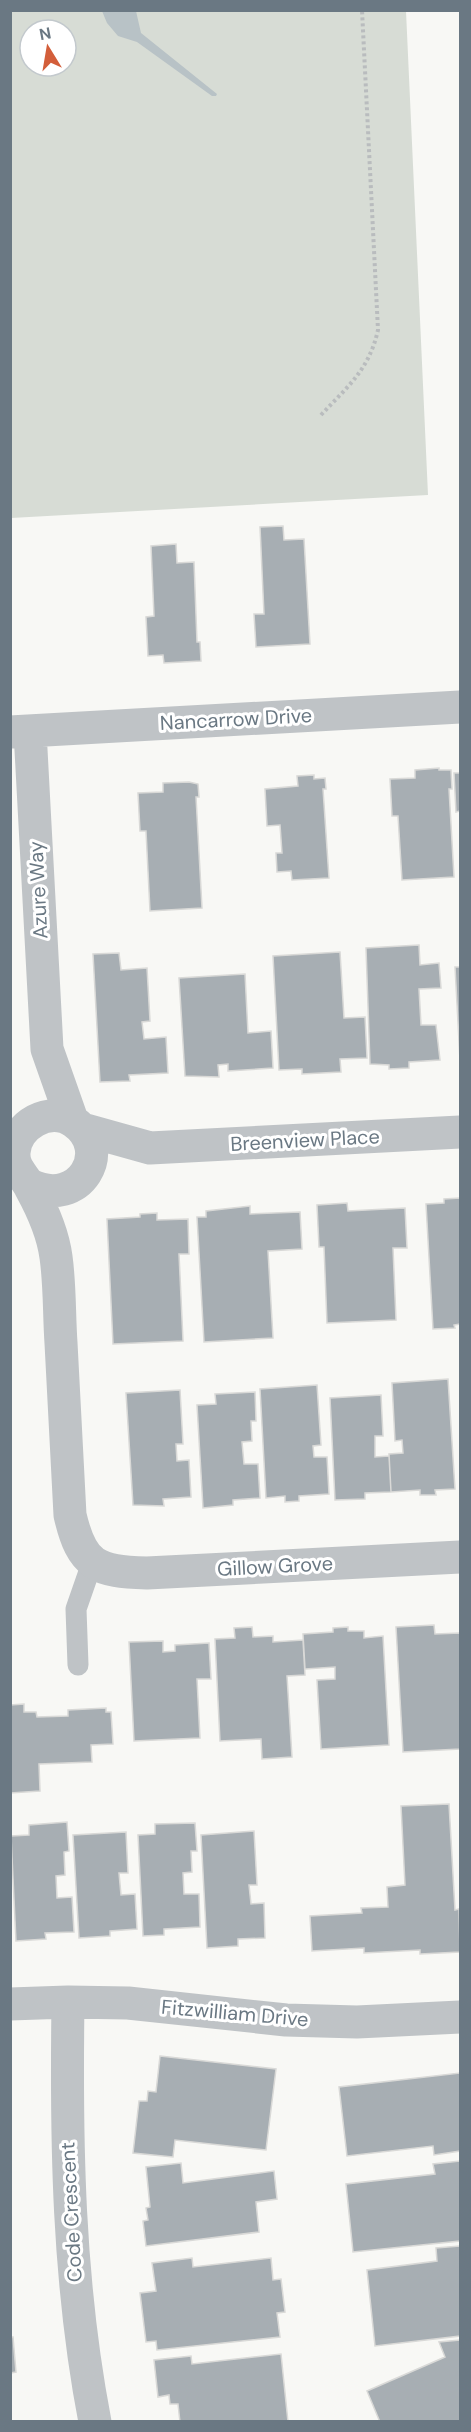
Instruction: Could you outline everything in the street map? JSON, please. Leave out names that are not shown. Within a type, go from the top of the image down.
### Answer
[{"type":"street","name":"Nancarrow Drive","points":[[20,731],[460,707]]},
{"type":"street","name":"Azure Way","points":[[20,731],[47,1049],[77,1124]]},
{"type":"street","name":"Azure Way","points":[[18,1136],[47,1049]]},
{"type":"street","points":[[56,1255],[91,1152],[89,1140],[77,1124],[59,1116],[46,1116],[18,1136],[14,1153],[21,1178],[43,1212],[56,1255],[70,1515],[76,1542],[92,1563]]},
{"type":"street","name":"Breenview Place","points":[[77,1124],[150,1148],[460,1132]]},
{"type":"street","name":"Breenview Place","points":[[81,1180],[150,1148]]},
{"type":"street","points":[[21,1178],[53,1192],[66,1190],[81,1180]]},
{"type":"street","name":"Gillow Grove","points":[[92,1563],[116,1572],[147,1573],[460,1557]]},
{"type":"street","name":"Fitzwilliam Drive","points":[[10,2004],[68,2002],[179,2007],[286,2020],[357,2022],[460,2017]]},
{"type":"street","name":"Code Crescent","points":[[68,2002],[68,2158],[73,2273],[95,2421]]},
{"type":"lane","points":[[78,1665],[76,1608],[92,1563]]},
{"type":"path","points":[[321,415],[363,370],[373,353],[378,330],[362,10]]},
{"type":"shaded area","points":[[11,11],[406,11],[428,495],[11,518]]},
{"type":"shaded area","points":[[102,11],[136,11],[141,33],[217,94],[216,96],[212,96],[137,42],[118,36],[107,23]]},
{"type":"building","points":[[283,526],[284,540],[304,539],[310,644],[256,647],[254,614],[264,614],[260,527]]},
{"type":"building","points":[[176,544],[177,563],[194,562],[197,642],[200,642],[201,661],[164,663],[163,655],[148,656],[146,617],[154,616],[151,546]]},
{"type":"building","points":[[439,768],[439,770],[451,770],[452,789],[449,789],[454,877],[402,880],[398,816],[392,816],[390,779],[415,778],[415,770]]},
{"type":"building","points":[[454,773],[460,773],[460,811],[456,812]]},
{"type":"building","points":[[314,775],[314,779],[325,778],[326,789],[323,789],[329,878],[292,880],[291,871],[277,872],[276,853],[282,853],[280,825],[267,826],[265,789],[298,786],[297,776]]},
{"type":"building","points":[[163,783],[198,784],[199,797],[196,797],[202,908],[150,911],[146,831],[140,831],[138,793],[163,792]]},
{"type":"building","points":[[419,945],[420,965],[439,963],[441,988],[419,989],[421,1025],[436,1025],[440,1060],[409,1062],[409,1068],[389,1069],[389,1065],[370,1064],[366,948]]},
{"type":"building","points":[[340,952],[344,1018],[365,1017],[367,1058],[340,1059],[341,1072],[302,1074],[302,1069],[279,1070],[273,956]]},
{"type":"building","points":[[119,953],[121,970],[147,968],[150,1021],[142,1022],[144,1039],[166,1037],[168,1073],[129,1075],[130,1081],[100,1082],[93,954]]},
{"type":"building","points":[[455,967],[460,967],[460,1060]]},
{"type":"building","points":[[245,974],[248,1033],[271,1031],[273,1068],[228,1071],[228,1064],[218,1065],[219,1077],[185,1076],[179,978]]},
{"type":"building","points":[[460,1198],[460,1324],[454,1325],[455,1328],[433,1329],[426,1204],[444,1203],[444,1199]]},
{"type":"building","points":[[347,1203],[348,1211],[405,1208],[407,1248],[393,1248],[396,1320],[327,1323],[324,1247],[319,1247],[317,1205]]},
{"type":"building","points":[[250,1206],[250,1214],[300,1212],[302,1249],[268,1251],[273,1338],[204,1342],[197,1217],[206,1217],[206,1211]]},
{"type":"building","points":[[157,1213],[157,1220],[188,1219],[189,1254],[179,1254],[183,1341],[113,1344],[107,1219],[140,1217],[140,1214]]},
{"type":"building","points":[[448,1379],[455,1489],[435,1490],[436,1495],[420,1495],[420,1490],[391,1492],[389,1454],[403,1453],[402,1440],[395,1441],[392,1383]]},
{"type":"building","points":[[317,1385],[321,1445],[313,1446],[314,1457],[327,1457],[329,1494],[299,1496],[299,1501],[285,1502],[285,1496],[266,1498],[260,1389]]},
{"type":"building","points":[[180,1390],[183,1444],[176,1444],[177,1461],[189,1460],[191,1497],[163,1499],[164,1506],[133,1505],[126,1393]]},
{"type":"building","points":[[255,1392],[256,1421],[251,1421],[252,1441],[242,1442],[244,1464],[258,1464],[260,1498],[233,1500],[233,1505],[203,1508],[197,1405],[216,1404],[215,1394]]},
{"type":"building","points":[[381,1395],[383,1436],[375,1436],[375,1457],[389,1456],[391,1492],[365,1493],[365,1499],[335,1500],[330,1398]]},
{"type":"building","points":[[434,1625],[435,1634],[460,1633],[460,1749],[403,1752],[396,1627]]},
{"type":"building","points":[[252,1627],[253,1637],[273,1636],[273,1642],[303,1640],[305,1675],[287,1676],[292,1757],[262,1759],[261,1739],[220,1741],[215,1639],[235,1638],[234,1628]]},
{"type":"building","points":[[348,1627],[348,1631],[364,1631],[364,1638],[383,1636],[389,1745],[321,1749],[317,1680],[335,1679],[335,1667],[305,1669],[303,1634],[333,1632],[333,1628]]},
{"type":"building","points":[[163,1641],[163,1652],[175,1651],[175,1645],[209,1643],[211,1679],[197,1679],[200,1738],[134,1741],[129,1642]]},
{"type":"building","points":[[24,1704],[24,1712],[36,1712],[37,1717],[68,1716],[68,1710],[106,1708],[106,1712],[111,1712],[113,1744],[91,1745],[92,1762],[39,1764],[40,1791],[10,1793],[10,1705]]},
{"type":"building","points":[[449,1804],[455,1910],[459,1909],[460,1952],[420,1954],[420,1950],[364,1953],[364,1948],[312,1951],[310,1916],[362,1913],[361,1908],[388,1907],[387,1887],[405,1885],[401,1806]]},
{"type":"building","points":[[67,1822],[69,1851],[64,1852],[65,1875],[56,1876],[57,1898],[72,1897],[74,1932],[45,1933],[46,1939],[16,1941],[11,1836],[29,1835],[29,1825]]},
{"type":"building","points":[[195,1823],[197,1851],[191,1851],[192,1872],[183,1873],[184,1894],[199,1894],[200,1927],[164,1929],[164,1935],[143,1936],[138,1835],[155,1834],[155,1824]]},
{"type":"building","points":[[254,1831],[257,1885],[249,1885],[251,1904],[264,1903],[265,1938],[238,1939],[238,1946],[207,1948],[201,1835]]},
{"type":"building","points":[[126,1832],[128,1873],[119,1873],[121,1895],[135,1894],[137,1929],[110,1931],[110,1936],[79,1938],[73,1835]]},
{"type":"building","points":[[160,2056],[276,2069],[266,2150],[175,2140],[173,2157],[133,2153],[139,2101],[147,2101],[148,2091],[156,2092]]},
{"type":"building","points":[[460,2073],[460,2151],[434,2155],[433,2146],[347,2156],[339,2087]]},
{"type":"building","points":[[460,2161],[460,2241],[353,2252],[346,2184],[435,2174],[433,2164]]},
{"type":"building","points":[[181,2163],[183,2183],[274,2171],[277,2199],[256,2202],[259,2232],[146,2246],[143,2221],[148,2220],[146,2208],[150,2207],[146,2167]]},
{"type":"building","points":[[460,2246],[460,2336],[375,2346],[367,2270],[437,2261],[436,2248]]},
{"type":"building","points":[[192,2258],[193,2267],[271,2258],[273,2280],[281,2279],[285,2312],[277,2313],[280,2337],[157,2350],[156,2341],[146,2342],[140,2293],[156,2291],[152,2263]]},
{"type":"building","points":[[10,2337],[13,2337],[16,2372],[10,2373]]},
{"type":"building","points":[[460,2340],[460,2422],[380,2422],[367,2391],[445,2357],[439,2342]]},
{"type":"building","points":[[281,2354],[288,2422],[180,2422],[178,2404],[170,2404],[169,2395],[158,2397],[154,2360],[191,2356],[192,2364]]}]
